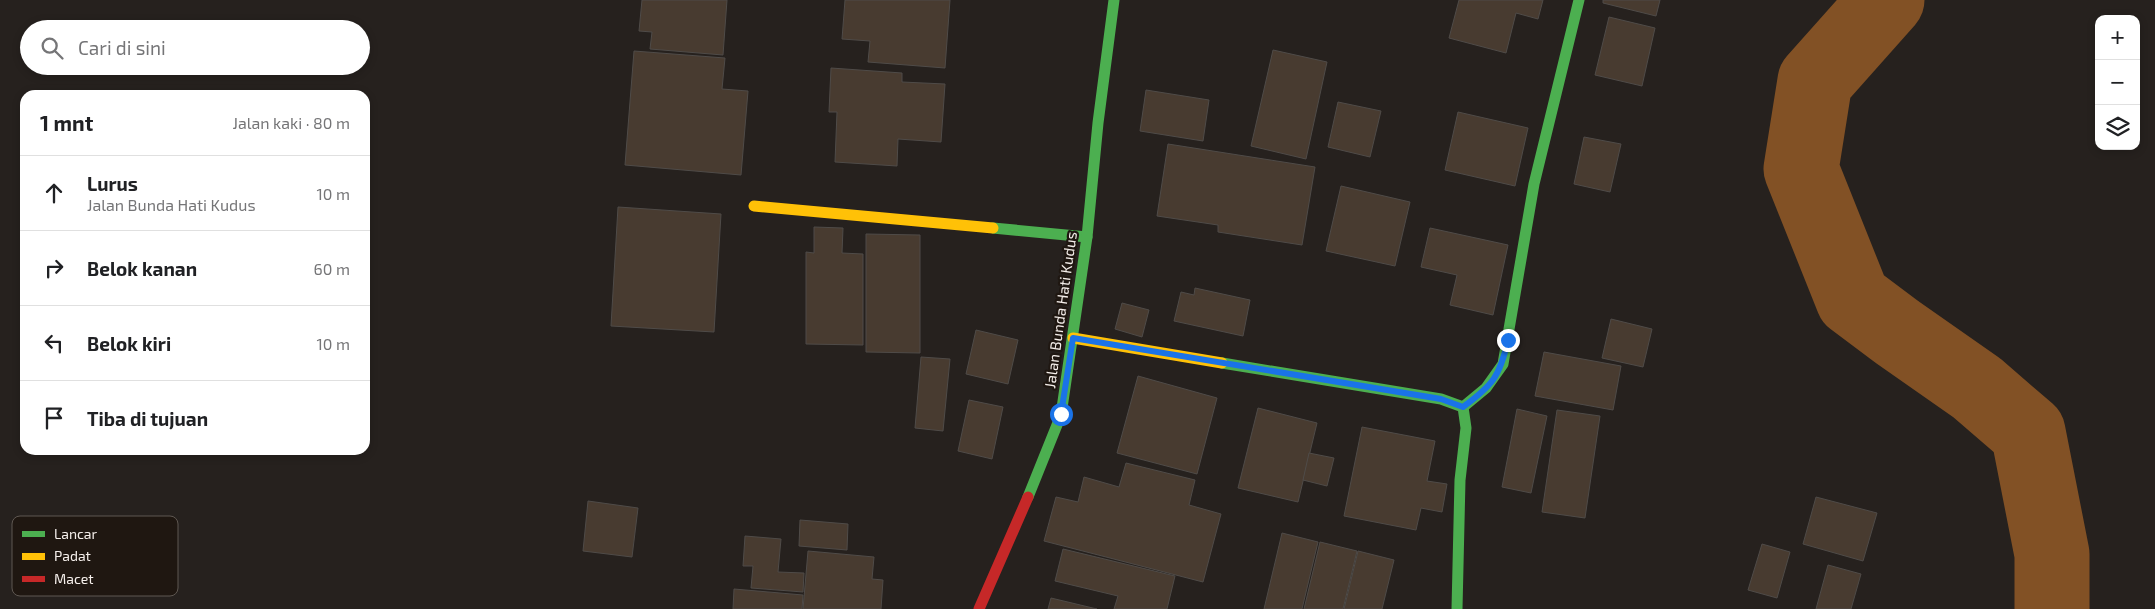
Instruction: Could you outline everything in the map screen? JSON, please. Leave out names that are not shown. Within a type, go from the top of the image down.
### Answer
[{"type":"street","name":"Jalan Bunda Hati Kudus","points":[[979,609],[1013,535],[1061,414],[1087,237],[1098,123],[1114,0]]},
{"type":"street","points":[[1463,407],[1481,394],[1496,378],[1503,364],[1534,184],[1578,0]]},
{"type":"street","points":[[754,206],[1087,237]]},
{"type":"street","points":[[1073,338],[1441,399],[1463,407]]},
{"type":"street","points":[[1457,609],[1460,480],[1466,428],[1463,407]]},
{"type":"building","points":[[642,0],[727,0],[723,55],[650,49],[652,32],[639,31]]},
{"type":"building","points":[[845,0],[950,0],[945,68],[868,62],[870,41],[842,39]]},
{"type":"building","points":[[1459,0],[1543,0],[1538,19],[1516,13],[1506,53],[1449,38]]},
{"type":"building","points":[[1603,0],[1660,0],[1656,16],[1603,3]]},
{"type":"building","points":[[1609,17],[1655,28],[1642,86],[1595,75]]},
{"type":"building","points":[[1273,50],[1327,62],[1306,159],[1251,146]]},
{"type":"building","points":[[634,51],[725,58],[722,89],[748,91],[741,175],[625,165]]},
{"type":"building","points":[[831,68],[902,73],[902,82],[945,84],[941,142],[898,139],[897,166],[835,162],[837,112],[829,112]]},
{"type":"building","points":[[1146,90],[1209,100],[1203,141],[1140,131]]},
{"type":"building","points":[[1338,102],[1381,111],[1370,157],[1328,147]]},
{"type":"building","points":[[1458,112],[1528,128],[1515,186],[1445,170]]},
{"type":"building","points":[[1584,137],[1621,144],[1610,192],[1574,184]]},
{"type":"building","points":[[1168,144],[1315,167],[1302,245],[1218,232],[1218,225],[1157,216]]},
{"type":"building","points":[[1341,186],[1410,202],[1395,266],[1326,251]]},
{"type":"building","points":[[618,207],[721,214],[714,332],[611,326]]},
{"type":"building","points":[[814,227],[843,228],[842,253],[863,254],[863,345],[806,344],[806,252],[814,253]]},
{"type":"building","points":[[1430,228],[1508,245],[1493,315],[1450,305],[1457,275],[1421,267]]},
{"type":"building","points":[[866,234],[920,235],[920,353],[866,352]]},
{"type":"building","points":[[1195,288],[1250,300],[1243,336],[1174,321],[1181,292],[1194,295]]},
{"type":"building","points":[[1122,303],[1149,310],[1142,337],[1115,329]]},
{"type":"building","points":[[1611,319],[1652,329],[1643,367],[1602,358]]},
{"type":"building","points":[[976,330],[1018,340],[1008,384],[966,374]]},
{"type":"building","points":[[1544,352],[1621,366],[1613,410],[1535,396]]},
{"type":"building","points":[[921,357],[950,359],[943,431],[915,428]]},
{"type":"building","points":[[1138,376],[1217,398],[1197,474],[1117,453]]},
{"type":"building","points":[[969,400],[1003,407],[992,459],[958,451]]},
{"type":"building","points":[[1258,408],[1317,423],[1298,502],[1238,488]]},
{"type":"building","points":[[1517,409],[1547,416],[1531,493],[1502,487]]},
{"type":"building","points":[[1557,410],[1600,416],[1585,518],[1542,512]]},
{"type":"building","points":[[1362,427],[1435,441],[1427,481],[1447,484],[1442,512],[1421,508],[1416,530],[1344,516]]},
{"type":"building","points":[[1309,453],[1334,458],[1327,486],[1303,480]]},
{"type":"building","points":[[1126,463],[1195,480],[1189,505],[1221,514],[1203,582],[1044,541],[1056,497],[1078,502],[1084,477],[1119,487]]},
{"type":"building","points":[[1816,497],[1877,513],[1863,561],[1803,544]]},
{"type":"building","points":[[588,501],[638,508],[632,557],[583,551]]},
{"type":"building","points":[[800,520],[848,524],[847,550],[799,546]]},
{"type":"building","points":[[1282,533],[1318,542],[1302,609],[1264,609]]},
{"type":"building","points":[[745,536],[781,539],[778,572],[804,573],[803,592],[751,588],[753,566],[743,566]]},
{"type":"building","points":[[1320,542],[1357,551],[1343,609],[1304,609]]},
{"type":"building","points":[[1762,544],[1790,552],[1777,598],[1748,590]]},
{"type":"building","points":[[1063,549],[1175,576],[1167,609],[1114,609],[1118,596],[1055,581]]},
{"type":"building","points":[[808,551],[874,557],[872,579],[883,580],[881,609],[803,609]]},
{"type":"building","points":[[1358,551],[1394,560],[1382,609],[1344,609]]},
{"type":"building","points":[[1828,565],[1861,574],[1851,609],[1816,609]]},
{"type":"building","points":[[734,589],[803,595],[802,609],[733,609]]},
{"type":"building","points":[[1051,598],[1097,609],[1048,609]]},
{"type":"waterway","points":[[1887,0],[1815,81],[1801,169],[1853,299],[1977,388],[2028,432],[2052,554],[2052,609]]},
{"type":"traffic: fast","points":[[1028,497],[1061,415],[1087,237],[1098,123],[1114,0]]},
{"type":"traffic: fast","points":[[1463,407],[1486,388],[1503,364],[1534,184],[1579,0]]},
{"type":"traffic: fast","points":[[993,228],[1087,237]]},
{"type":"traffic: fast","points":[[1222,363],[1441,399],[1463,407],[1466,428],[1460,480],[1457,609]]},
{"type":"traffic: slow","points":[[754,206],[993,228]]},
{"type":"traffic: slow","points":[[1073,338],[1222,363]]},
{"type":"traffic: jam","points":[[979,609],[1028,497]]},
{"type":"route","points":[[1061,414],[1073,338],[1441,399],[1463,407],[1481,394],[1496,378],[1503,364],[1508,340]]}]
